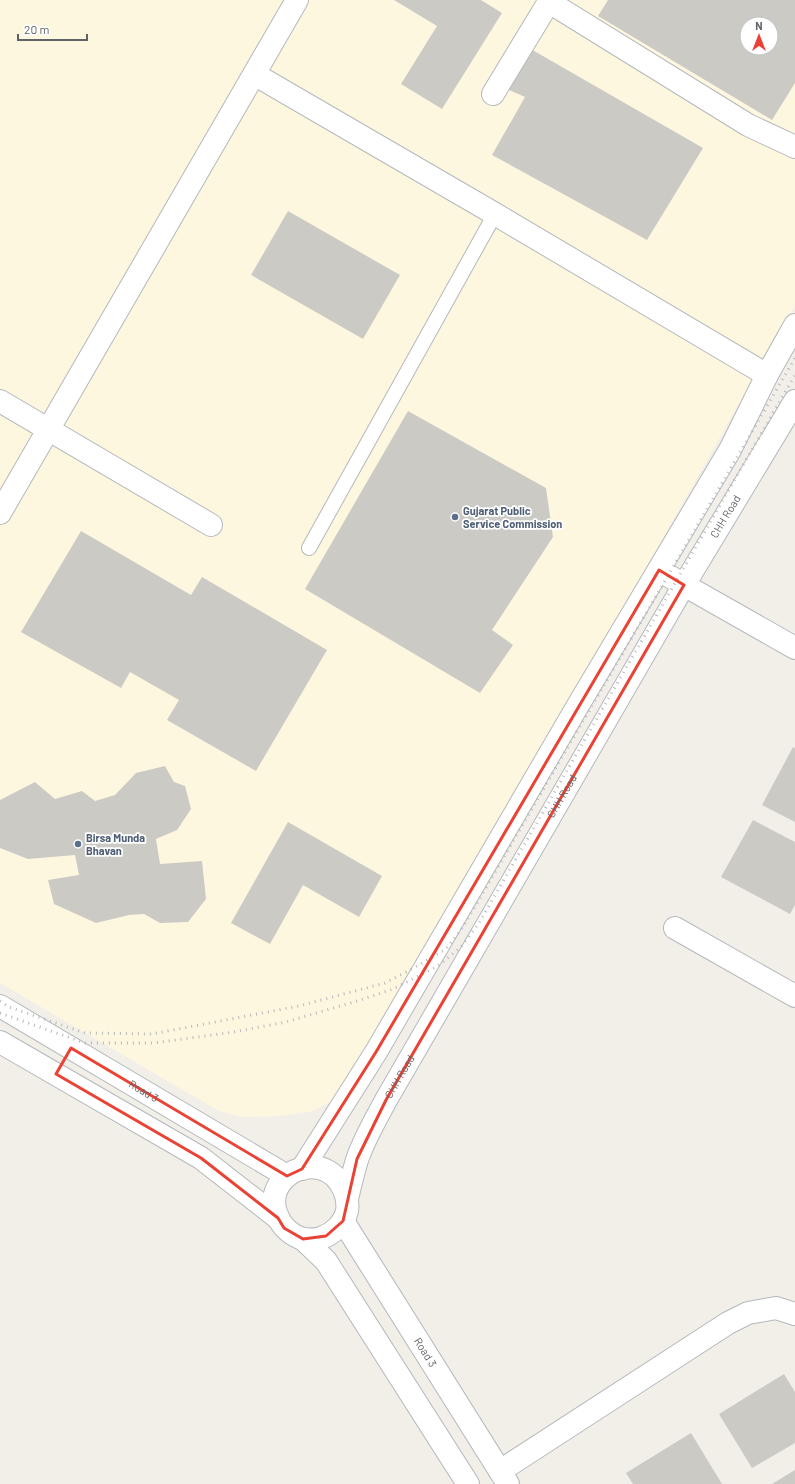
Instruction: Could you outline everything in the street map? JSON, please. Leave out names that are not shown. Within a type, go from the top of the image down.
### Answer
[{"type":"street","points":[[0,513],[297,0]]},
{"type":"street","points":[[493,94],[550,1],[748,125],[795,147]]},
{"type":"street","points":[[254,74],[495,214],[767,375]]},
{"type":"street","points":[[295,1172],[308,1167],[319,1168],[330,1172],[338,1179],[344,1189],[347,1199],[347,1210],[343,1221],[336,1230],[326,1236],[315,1239],[303,1239],[293,1235],[284,1228],[278,1218],[275,1207],[276,1195],[280,1184],[295,1172],[376,1052],[577,707],[730,450],[767,375],[795,325]]},
{"type":"street","points":[[0,401],[211,526]]},
{"type":"street","name":"CHH Road","points":[[347,1199],[358,1159],[386,1100],[684,585],[795,401]]},
{"type":"street","points":[[659,570],[795,648]]},
{"type":"street","points":[[675,928],[795,996]]},
{"type":"street","name":"Road 3","points":[[0,1006],[71,1048],[295,1172]]},
{"type":"street","points":[[0,1042],[201,1158],[278,1218]]},
{"type":"street","points":[[56,1074],[71,1048]]},
{"type":"street","name":"Road 3","points":[[343,1221],[504,1478]]},
{"type":"street","points":[[303,1239],[326,1261],[468,1484]]},
{"type":"street","points":[[504,1478],[728,1323],[748,1313],[776,1308],[795,1314]]},
{"type":"lane","points":[[309,548],[495,214]]},
{"type":"highlighted area","points":[[659,570],[684,585],[386,1100],[357,1159],[343,1221],[326,1236],[303,1239],[284,1228],[278,1218],[201,1158],[56,1074],[71,1048],[287,1176],[302,1169],[376,1052]]},
{"type":"shaded area","points":[[0,0],[795,0],[795,305],[348,1093],[310,1112],[280,1116],[242,1117],[219,1111],[0,983]]},
{"type":"building","points":[[394,0],[481,0],[502,13],[442,109],[401,84],[437,26]]},
{"type":"building","points":[[608,0],[795,0],[795,83],[772,120],[598,16]]},
{"type":"building","points":[[529,48],[703,148],[647,240],[492,155],[525,97],[507,89]]},
{"type":"building","points":[[288,211],[400,275],[363,339],[251,275]]},
{"type":"building","points":[[408,411],[546,488],[553,537],[492,630],[513,645],[480,693],[305,589]]},
{"type":"building","points":[[81,531],[191,595],[202,577],[327,650],[256,771],[167,720],[179,700],[130,672],[121,688],[21,632]]},
{"type":"building","points":[[793,747],[795,748],[795,822],[762,805]]},
{"type":"building","name":"Birsa Munda Bhavan","points":[[165,766],[174,782],[185,786],[191,809],[177,830],[156,839],[160,864],[202,861],[206,899],[188,922],[160,923],[144,914],[129,915],[96,923],[54,904],[48,880],[79,875],[75,855],[28,859],[0,848],[0,800],[35,782],[55,799],[82,791],[95,801],[115,795],[136,773]]},
{"type":"building","points":[[753,820],[795,842],[795,905],[790,914],[721,877]]},
{"type":"building","points":[[288,822],[382,876],[359,917],[303,885],[270,944],[231,923]]},
{"type":"building","points":[[784,1374],[795,1392],[795,1443],[752,1468],[719,1414]]},
{"type":"building","points":[[691,1433],[722,1484],[633,1484],[626,1473]]},
{"type":"building","points":[[795,1470],[795,1484],[772,1484]]},
{"type":"railway","points":[[0,1001],[9,1007],[85,1033],[152,1034],[299,1006],[385,983],[446,949],[463,927],[795,358]]},
{"type":"railway","points":[[0,1013],[85,1043],[154,1043],[234,1032],[286,1022],[393,989],[438,966],[461,947],[479,923],[795,375]]},
{"type":"place","name":"Gujarat Public Service Commission","points":[[455,517]]},
{"type":"place","name":"Birsa Munda Bhavan","points":[[78,844]]}]
